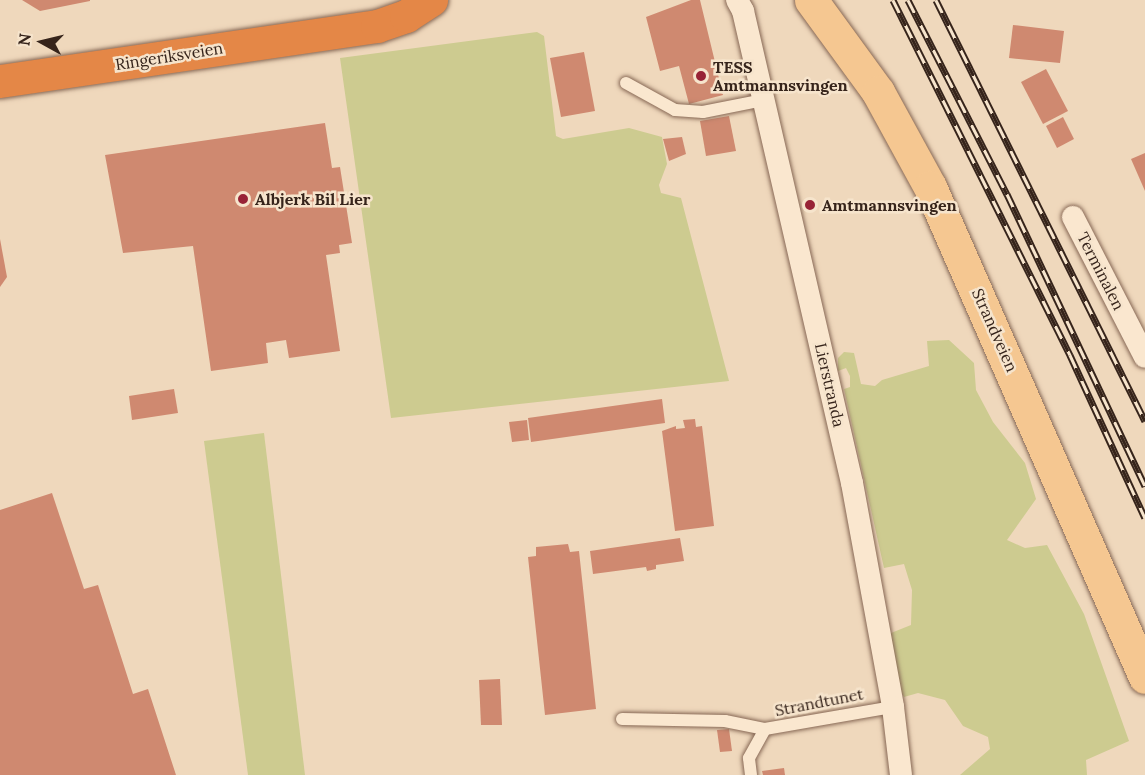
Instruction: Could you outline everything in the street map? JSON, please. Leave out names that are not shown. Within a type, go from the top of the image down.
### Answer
[{"type":"highway","name":"Ringeriksveien","points":[[338,29],[397,0]]},
{"type":"highway","name":"Ringeriksveien","points":[[0,81],[396,20],[430,0]]},
{"type":"main road","name":"Strandveien","points":[[812,0],[878,92],[930,187],[1145,677]]},
{"type":"street","name":"Lierstranda","points":[[737,0],[743,11],[845,453],[893,707],[901,775]]},
{"type":"street","name":"Terminalen","points":[[1073,217],[1145,357]]},
{"type":"lane","points":[[626,83],[675,110],[703,112],[763,100]]},
{"type":"lane","name":"Strandtunet","points":[[746,775],[751,775],[749,758],[765,729],[893,707]]},
{"type":"lane","points":[[622,719],[725,721],[765,729]]},
{"type":"shaded area","points":[[537,32],[544,36],[556,136],[563,139],[629,128],[662,137],[667,164],[659,185],[661,193],[681,198],[729,381],[391,418],[340,58]]},
{"type":"shaded area","points":[[949,340],[974,363],[976,390],[993,422],[1025,463],[1036,499],[1007,540],[1025,548],[1047,545],[1084,614],[1129,741],[1086,760],[1087,775],[960,775],[990,749],[988,737],[963,726],[945,700],[918,693],[904,697],[892,677],[891,633],[911,625],[912,590],[904,564],[884,568],[844,389],[850,387],[850,376],[846,368],[838,371],[838,358],[844,352],[854,353],[861,384],[875,386],[882,380],[929,366],[927,341]]},
{"type":"shaded area","points":[[264,433],[305,775],[248,775],[204,441]]},
{"type":"building","points":[[22,0],[90,0],[90,1],[40,11]]},
{"type":"building","points":[[691,0],[700,0],[723,95],[689,104],[679,66],[660,71],[646,17]]},
{"type":"building","points":[[1013,25],[1064,31],[1060,63],[1009,58]]},
{"type":"building","points":[[584,52],[595,111],[561,117],[550,58]]},
{"type":"building","points":[[1046,69],[1068,111],[1043,124],[1021,82]]},
{"type":"building","points":[[729,116],[736,151],[706,156],[700,121]]},
{"type":"building","points":[[1063,117],[1074,139],[1057,148],[1046,126]]},
{"type":"building","points":[[325,123],[332,168],[340,167],[352,243],[339,245],[340,253],[326,255],[340,351],[289,358],[286,340],[266,343],[268,363],[211,371],[193,246],[123,253],[105,155]]},
{"type":"building","points":[[682,137],[686,154],[669,161],[663,139]]},
{"type":"building","points":[[1145,153],[1145,191],[1131,159]]},
{"type":"building","points":[[0,239],[7,277],[0,287]]},
{"type":"building","points":[[174,389],[178,413],[132,420],[129,396]]},
{"type":"building","points":[[662,399],[665,423],[531,442],[528,418]]},
{"type":"building","points":[[695,419],[696,427],[702,426],[714,526],[675,531],[662,431],[676,426],[676,429],[685,428],[683,420]]},
{"type":"building","points":[[527,420],[529,440],[512,442],[509,422]]},
{"type":"building","points":[[52,493],[84,589],[98,585],[133,694],[148,689],[176,775],[0,775],[0,510]]},
{"type":"building","points":[[680,538],[684,561],[656,565],[656,569],[647,571],[646,567],[593,574],[590,551]]},
{"type":"building","points":[[568,544],[570,552],[579,551],[596,709],[545,715],[528,557],[536,556],[536,547]]},
{"type":"building","points":[[500,679],[502,725],[481,725],[479,680]]},
{"type":"building","points":[[729,729],[732,751],[720,752],[717,730]]},
{"type":"building","points":[[784,768],[785,775],[763,775],[762,771]]},
{"type":"railway","points":[[893,0],[1070,355],[1145,518]]},
{"type":"railway","points":[[908,0],[1007,194],[1145,486]]},
{"type":"railway","points":[[936,0],[1145,421]]},
{"type":"place","name":"TESS Amtmannsvingen","points":[[701,76]]},
{"type":"place","name":"Albjerk Bil Lier","points":[[243,199]]},
{"type":"place","name":"Amtmannsvingen","points":[[810,205]]}]
